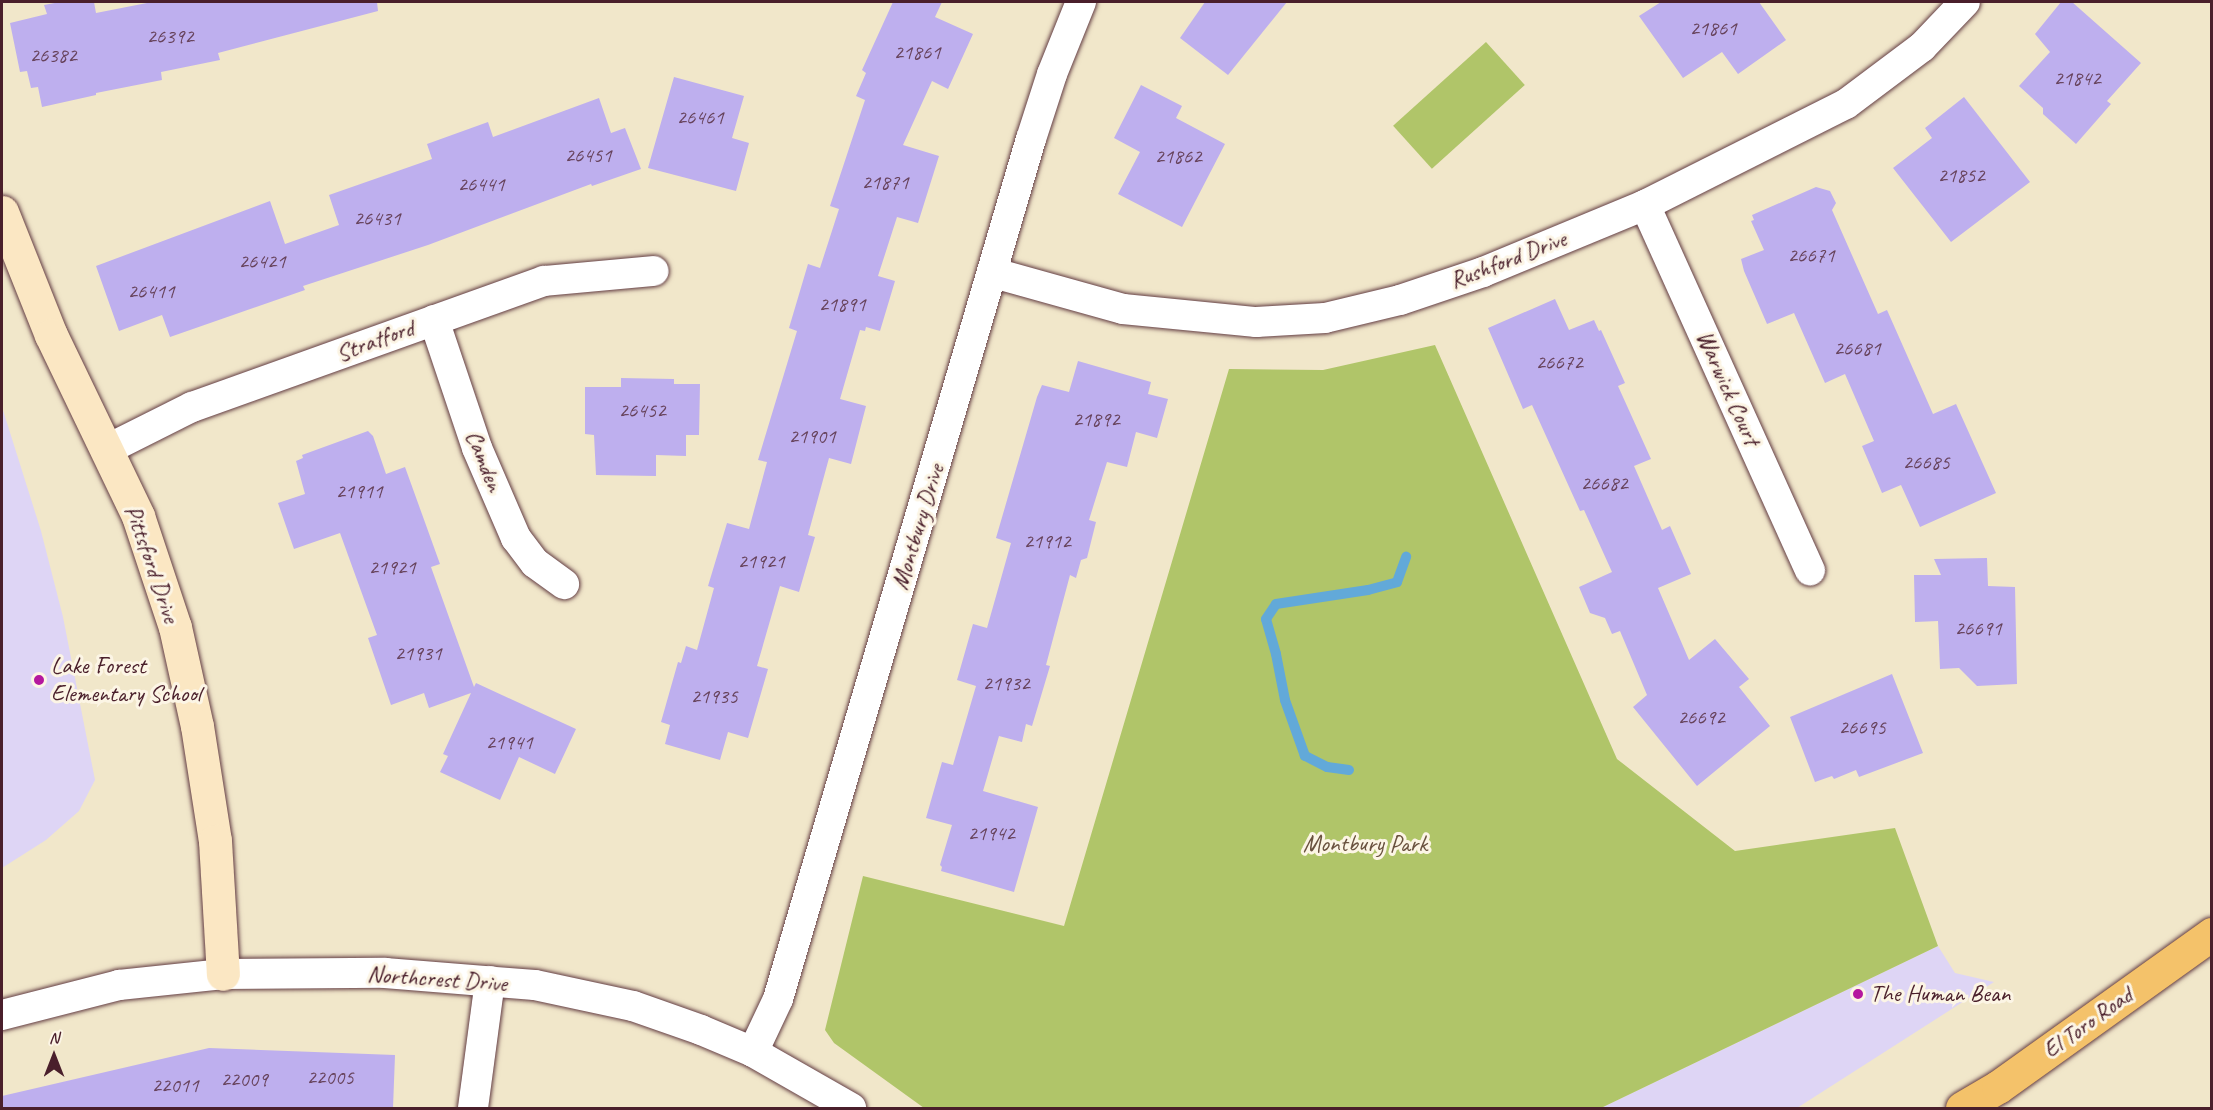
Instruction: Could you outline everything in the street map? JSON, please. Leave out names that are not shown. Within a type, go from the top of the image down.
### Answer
[{"type":"main road","name":"El Toro Road","points":[[1962,1108],[1998,1087],[2211,934]]},
{"type":"street","name":"Montbury Drive","points":[[753,1052],[778,999],[1052,74],[1081,2]]},
{"type":"street","name":"Rushford Drive","points":[[994,273],[1123,309],[1256,322],[1325,318],[1400,300],[1483,272],[1645,205],[1846,104],[1922,47],[1965,2]]},
{"type":"street","name":"Warwick Court","points":[[1645,205],[1810,571]]},
{"type":"street","name":"Pittsford Drive","points":[[2,212],[51,335],[108,449],[138,516],[175,627],[198,726],[215,841],[222,974]]},
{"type":"street","name":"Stratford","points":[[108,449],[192,407],[544,281],[654,271]]},
{"type":"street","name":"Camden","points":[[434,320],[477,448],[516,538],[535,563],[564,584]]},
{"type":"street","name":"Northcrest Drive","points":[[2,1015],[119,985],[222,974],[385,973],[535,985],[633,1006],[753,1052],[851,1108]]},
{"type":"street","points":[[473,1108],[490,981]]},
{"type":"shaded area","name":"Lake Forest Elementary School","points":[[2,407],[41,531],[63,617],[95,780],[79,811],[46,840],[2,868]]},
{"type":"shaded area","points":[[1938,946],[1955,973],[1994,982],[1797,1108],[1601,1108]]},
{"type":"green space","points":[[1486,42],[1525,85],[1432,169],[1393,126]]},
{"type":"green space","name":"Montbury Park","points":[[1435,345],[1617,759],[1735,851],[1895,828],[1938,946],[1601,1108],[924,1108],[834,1043],[825,1030],[863,876],[1064,926],[1229,369],[1323,370]]},
{"type":"building","points":[[60,2],[94,2],[96,13],[152,2],[377,2],[378,11],[218,53],[220,60],[161,72],[162,80],[96,93],[96,95],[42,107],[38,87],[31,88],[27,71],[20,72],[10,23],[47,14],[44,5]]},
{"type":"building","points":[[893,2],[942,2],[935,17],[973,34],[948,89],[932,81],[903,145],[939,156],[918,223],[897,217],[878,276],[895,281],[880,331],[866,327],[865,331],[860,330],[840,399],[866,406],[851,464],[829,458],[808,535],[815,537],[799,592],[780,586],[757,666],[768,669],[748,738],[728,732],[720,760],[665,744],[670,725],[661,722],[678,662],[681,663],[686,646],[697,650],[714,588],[708,586],[727,523],[749,529],[767,462],[758,460],[797,331],[789,328],[808,264],[820,268],[839,209],[830,206],[865,100],[856,96],[866,73],[862,70]]},
{"type":"building","points":[[1205,2],[1287,2],[1228,75],[1180,38]]},
{"type":"building","points":[[1661,2],[1759,2],[1786,40],[1738,74],[1722,52],[1683,78],[1639,16]]},
{"type":"building","points":[[2061,2],[2072,2],[2141,63],[2107,101],[2111,104],[2076,144],[2043,114],[2043,108],[2019,86],[2050,52],[2035,34]]},
{"type":"building","points":[[674,77],[744,96],[732,138],[749,143],[736,191],[648,168]]},
{"type":"building","points":[[1141,85],[1182,106],[1176,118],[1225,144],[1182,227],[1118,194],[1140,152],[1114,138]]},
{"type":"building","points":[[1964,97],[2030,182],[1951,242],[1893,168],[1932,138],[1925,128]]},
{"type":"building","points":[[599,98],[611,133],[625,128],[641,169],[592,186],[591,184],[428,245],[303,286],[305,290],[170,337],[162,315],[119,331],[96,266],[270,201],[285,244],[339,225],[329,195],[432,159],[427,144],[488,122],[493,137]]},
{"type":"building","points":[[1816,187],[1830,191],[1836,203],[1832,210],[1878,314],[1887,310],[1933,414],[1956,404],[1996,493],[1920,527],[1901,485],[1882,493],[1862,446],[1874,441],[1845,374],[1825,383],[1794,313],[1767,324],[1744,271],[1741,259],[1764,250],[1751,221],[1754,220],[1752,215]]},
{"type":"building","points":[[1555,299],[1569,330],[1594,320],[1599,331],[1601,330],[1625,383],[1618,386],[1651,459],[1634,466],[1662,530],[1670,526],[1691,574],[1658,588],[1689,660],[1715,639],[1749,679],[1739,687],[1770,726],[1697,786],[1633,707],[1647,695],[1620,631],[1612,634],[1605,618],[1590,613],[1579,587],[1612,572],[1584,510],[1580,511],[1532,405],[1523,409],[1488,328]]},
{"type":"building","points":[[1078,361],[1151,382],[1148,394],[1168,399],[1157,438],[1136,432],[1127,467],[1107,462],[1089,520],[1096,522],[1087,558],[1081,560],[1076,578],[1070,575],[1046,665],[1050,666],[1032,726],[1026,724],[1022,742],[999,736],[983,791],[1038,807],[1014,892],[941,871],[940,865],[952,825],[926,818],[942,762],[953,765],[976,686],[957,680],[973,624],[987,628],[1011,543],[996,538],[1037,397],[1042,385],[1069,392]]},
{"type":"building","points":[[621,378],[674,379],[674,384],[700,384],[699,435],[686,435],[686,456],[656,455],[656,476],[596,475],[594,435],[585,434],[585,387],[621,387]]},
{"type":"building","points":[[368,431],[373,436],[386,474],[405,467],[440,564],[431,567],[474,687],[476,683],[576,729],[555,774],[519,757],[500,800],[440,772],[448,756],[443,754],[471,693],[429,708],[424,693],[391,705],[368,638],[377,635],[340,533],[294,549],[278,503],[305,494],[296,461],[303,458],[302,455]]},
{"type":"building","points":[[1987,558],[1988,586],[2015,587],[2017,684],[1977,686],[1959,668],[1940,669],[1938,621],[1915,622],[1914,575],[1941,575],[1934,559]]},
{"type":"building","points":[[1892,674],[1923,753],[1859,777],[1856,770],[1834,779],[1832,776],[1815,782],[1790,717]]},
{"type":"building","points":[[209,1048],[395,1055],[393,1108],[2,1108],[2,1096]]},
{"type":"waterway","points":[[1349,770],[1327,767],[1305,756],[1285,700],[1266,619],[1276,604],[1368,590],[1397,582],[1406,557]]},
{"type":"place","name":"Lake Forest Elementary School","points":[[39,680]]},
{"type":"place","name":"The Human Bean","points":[[1858,994]]}]
